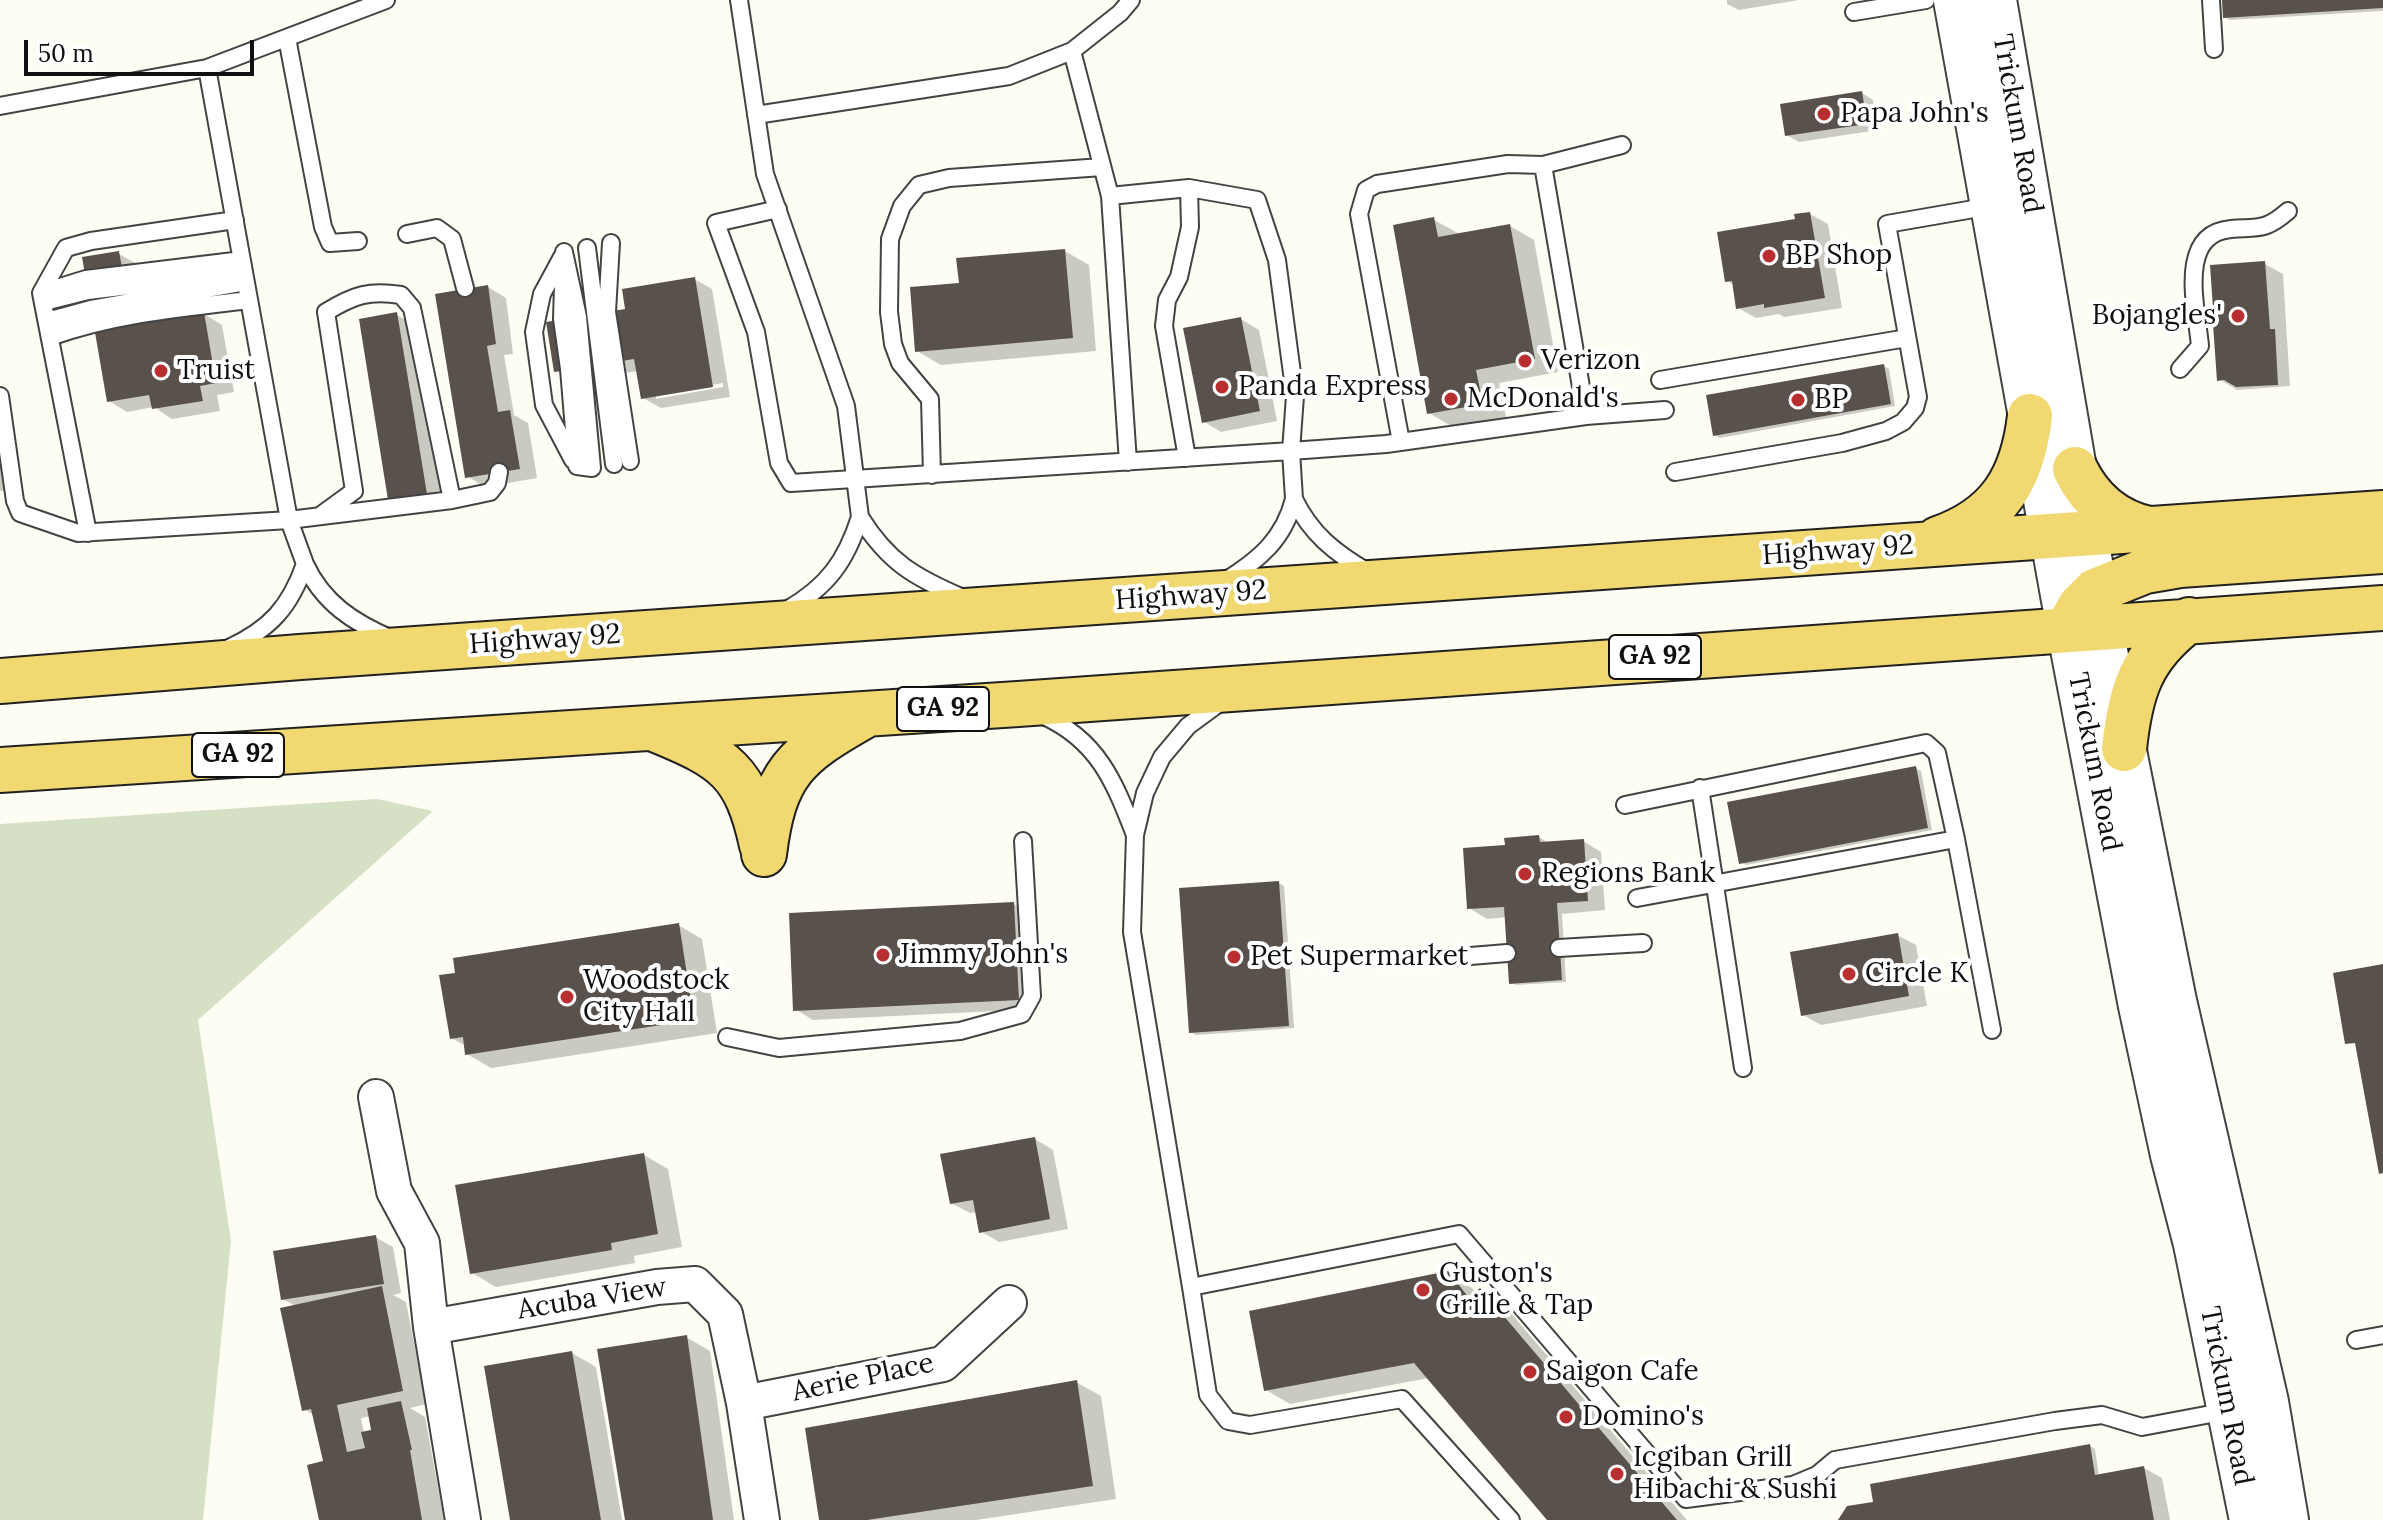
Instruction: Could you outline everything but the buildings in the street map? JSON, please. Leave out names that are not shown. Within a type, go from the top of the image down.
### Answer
[{"type":"main road","points":[[1921,545],[1951,535],[1972,523],[2007,490],[2020,470],[2027,446],[2030,416]]},
{"type":"main road","points":[[2075,469],[2083,484],[2107,511],[2136,527],[2149,529]]},
{"type":"main road","points":[[2362,515],[2383,478]]},
{"type":"main road","name":"Highway 92","points":[[0,681],[416,649],[2362,515]]},
{"type":"main road","points":[[2088,615],[2145,571],[2180,565],[2383,551]]},
{"type":"main road","name":"GA 92","points":[[0,770],[1242,688],[2088,615],[2189,620],[2383,608]]},
{"type":"main road","points":[[2124,749],[2132,696],[2140,674],[2155,649],[2189,620]]},
{"type":"main road","points":[[652,727],[692,744],[732,771],[750,800],[764,854],[768,820],[784,779],[820,741],[868,714]]},
{"type":"street","name":"Trickum Road","points":[[1955,0],[2030,416],[2070,535],[2124,749],[2175,1001],[2248,1406],[2251,1520]]},
{"type":"street","name":"Trickum Road","points":[[1995,0],[2075,469],[2070,535]]},
{"type":"street","name":"Trickum Road","points":[[2088,615],[2140,1006],[2172,1155],[2195,1244],[2287,1520]]},
{"type":"street","points":[[376,1097],[394,1191],[422,1243],[431,1327],[463,1520]]},
{"type":"street","name":"Acuba View","points":[[431,1327],[657,1287],[695,1284],[725,1314],[744,1403],[762,1520]]},
{"type":"street","name":"Aerie Place","points":[[744,1403],[943,1364],[1009,1303]]},
{"type":"lane","points":[[0,106],[207,68],[386,0]]},
{"type":"lane","points":[[739,0],[765,174],[846,406],[860,517],[882,550],[894,560],[935,585],[990,609]]},
{"type":"lane","points":[[756,115],[1009,76],[1072,51],[1120,13],[1131,0]]},
{"type":"lane","points":[[1854,12],[1926,0]]},
{"type":"lane","points":[[2211,0],[2214,49]]},
{"type":"lane","points":[[287,38],[323,227],[330,243],[358,241]]},
{"type":"lane","points":[[1072,51],[1110,196],[1128,462]]},
{"type":"lane","points":[[207,68],[289,520],[313,582],[343,613],[363,626],[416,649]]},
{"type":"lane","points":[[1401,442],[1359,214],[1366,190],[1377,184],[1479,168],[1508,164],[1543,165],[1622,145]]},
{"type":"lane","points":[[1543,165],[1586,416]]},
{"type":"lane","points":[[932,475],[930,399],[900,363],[893,344],[889,312],[890,239],[902,206],[919,185],[949,178],[1102,167]]},
{"type":"lane","points":[[1110,196],[1189,188],[1257,200],[1277,260],[1295,396],[1291,451],[1294,499],[1289,518],[1274,544],[1238,573],[1202,595]]},
{"type":"lane","points":[[1187,458],[1164,326],[1167,300],[1179,277],[1190,227],[1189,188]]},
{"type":"lane","points":[[1675,472],[1842,443],[1886,431],[1903,422],[1915,408],[1918,397],[1887,224],[1992,205]]},
{"type":"lane","points":[[778,209],[716,223],[756,332],[779,463],[791,483],[1401,442],[1586,416],[1665,410]]},
{"type":"lane","points":[[2180,369],[2200,346],[2194,268],[2197,251],[2205,237],[2225,230],[2270,226],[2288,211]]},
{"type":"lane","points":[[88,533],[42,298],[66,248],[91,241],[235,220]]},
{"type":"lane","points":[[407,234],[437,228],[452,239],[465,288]]},
{"type":"lane","points":[[587,248],[622,463],[607,312],[611,243]]},
{"type":"lane","points":[[564,252],[578,317],[584,467],[544,405],[534,332],[542,294],[564,252]]},
{"type":"lane","points":[[42,298],[86,279],[244,271]]},
{"type":"lane","points":[[48,329],[91,309],[244,271]]},
{"type":"lane","points":[[321,515],[354,491],[326,312],[350,297],[378,292],[401,295],[412,308],[452,500]]},
{"type":"lane","points":[[48,329],[249,300]]},
{"type":"lane","points":[[1660,380],[1907,338]]},
{"type":"lane","points":[[0,396],[7,502],[20,513],[78,533],[289,520],[452,500],[490,492],[497,483],[499,472]]},
{"type":"lane","points":[[1294,499],[1303,518],[1329,547],[1387,582]]},
{"type":"lane","points":[[762,625],[822,586],[846,555],[860,517]]},
{"type":"lane","points":[[193,666],[261,630],[289,602],[305,564]]},
{"type":"lane","points":[[1242,688],[1188,726],[1162,757],[1145,793],[1135,835],[1132,932],[1208,1395],[1228,1421],[1250,1425],[1402,1399],[1511,1520]]},
{"type":"lane","points":[[1018,704],[1075,733],[1095,752],[1118,792],[1135,835]]},
{"type":"lane","points":[[1625,805],[1926,743],[1934,747],[1956,839],[1992,1030]]},
{"type":"lane","points":[[1700,788],[1743,1068]]},
{"type":"lane","points":[[1637,898],[1956,839]]},
{"type":"lane","points":[[727,1037],[779,1048],[826,1041],[960,1031],[1022,1014],[1032,996],[1023,841]]},
{"type":"lane","points":[[1559,948],[1643,943]]},
{"type":"lane","points":[[1446,958],[1507,953]]},
{"type":"lane","points":[[1191,1287],[1459,1234],[1686,1499],[1793,1485],[1817,1475],[1835,1460],[2055,1421],[2102,1415],[2142,1427],[2248,1406]]},
{"type":"lane","points":[[2356,1340],[2383,1335]]},
{"type":"green space","points":[[377,799],[433,811],[198,1020],[231,1241],[203,1520],[0,1520],[0,824]]},
{"type":"place","name":"Papa John's","points":[[1824,114]]},
{"type":"place","name":"BP Shop","points":[[1769,256]]},
{"type":"place","name":"Bojangles'","points":[[2238,316]]},
{"type":"place","name":"Verizon","points":[[1525,361]]},
{"type":"place","name":"Truist","points":[[161,371]]},
{"type":"place","name":"Panda Express","points":[[1222,387]]},
{"type":"place","name":"McDonald's","points":[[1451,399]]},
{"type":"place","name":"BP","points":[[1798,400]]},
{"type":"place","name":"Regions Bank","points":[[1525,874]]},
{"type":"place","name":"Jimmy John's","points":[[883,955]]},
{"type":"place","name":"Pet Supermarket","points":[[1234,957]]},
{"type":"place","name":"Circle K","points":[[1849,974]]},
{"type":"place","name":"Woodstock City Hall","points":[[567,997]]},
{"type":"place","name":"Guston's Grille & Tap","points":[[1423,1290]]},
{"type":"place","name":"Saigon Cafe","points":[[1530,1372]]},
{"type":"place","name":"Domino's","points":[[1566,1417]]},
{"type":"place","name":"Icgiban Grill Hibachi & Sushi","points":[[1617,1474]]}]
